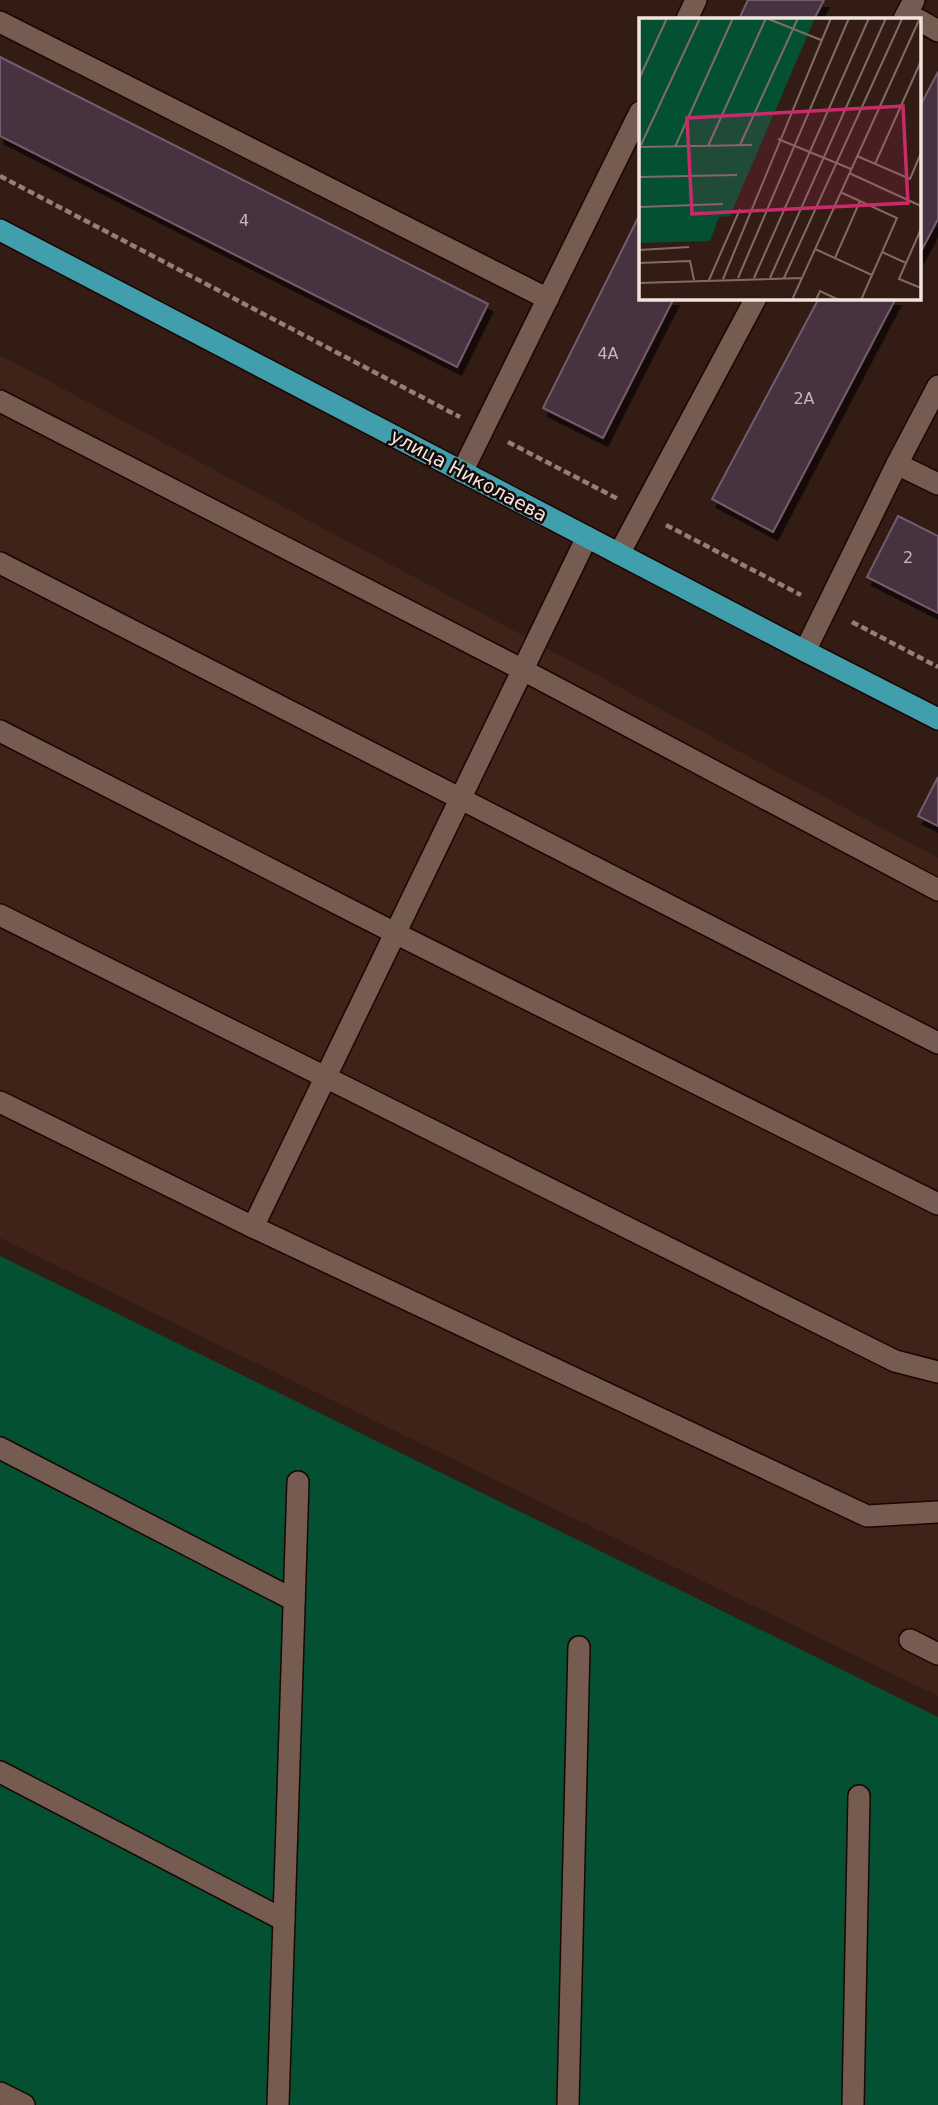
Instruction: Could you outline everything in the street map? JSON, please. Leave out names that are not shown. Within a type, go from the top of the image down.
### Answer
[{"type":"main road","name":"улица Николаева","points":[[0,230],[938,719]]},
{"type":"lane","points":[[687,18],[696,0]]},
{"type":"lane","points":[[920,20],[938,31]]},
{"type":"lane","points":[[0,22],[548,299]]},
{"type":"lane","points":[[462,472],[639,114]]},
{"type":"lane","points":[[619,554],[754,299]]},
{"type":"lane","points":[[805,652],[938,386]]},
{"type":"lane","points":[[0,401],[523,670],[938,890]]},
{"type":"lane","points":[[897,464],[938,484]]},
{"type":"lane","points":[[253,1227],[587,537]]},
{"type":"lane","points":[[0,564],[938,1042]]},
{"type":"lane","points":[[0,732],[938,1204]]},
{"type":"lane","points":[[0,915],[895,1361],[938,1372]]},
{"type":"lane","points":[[0,1102],[253,1227],[867,1516],[938,1512]]},
{"type":"lane","points":[[0,1448],[294,1600]]},
{"type":"lane","points":[[278,2105],[298,1482]]},
{"type":"lane","points":[[910,1640],[938,1654]]},
{"type":"lane","points":[[568,2105],[579,1647]]},
{"type":"lane","points":[[0,1772],[284,1920]]},
{"type":"lane","points":[[853,2105],[859,1796]]},
{"type":"lane","points":[[0,2093],[24,2105]]},
{"type":"shaded area","points":[[0,355],[938,858],[938,1696],[0,1238]]},
{"type":"green space","points":[[0,1256],[938,1717],[938,2105],[0,2105]]},
{"type":"building","points":[[748,0],[824,0],[815,18],[739,18]]},
{"type":"building","points":[[0,57],[488,304],[457,367],[0,136]]},
{"type":"building","points":[[938,72],[938,219],[920,253],[920,106]]},
{"type":"building","points":[[639,216],[639,299],[673,299],[603,438],[543,408]]},
{"type":"building","points":[[818,299],[895,299],[773,532],[712,499]]},
{"type":"building","points":[[898,516],[938,536],[938,613],[867,577]]},
{"type":"building","points":[[938,777],[938,826],[918,816]]}]
